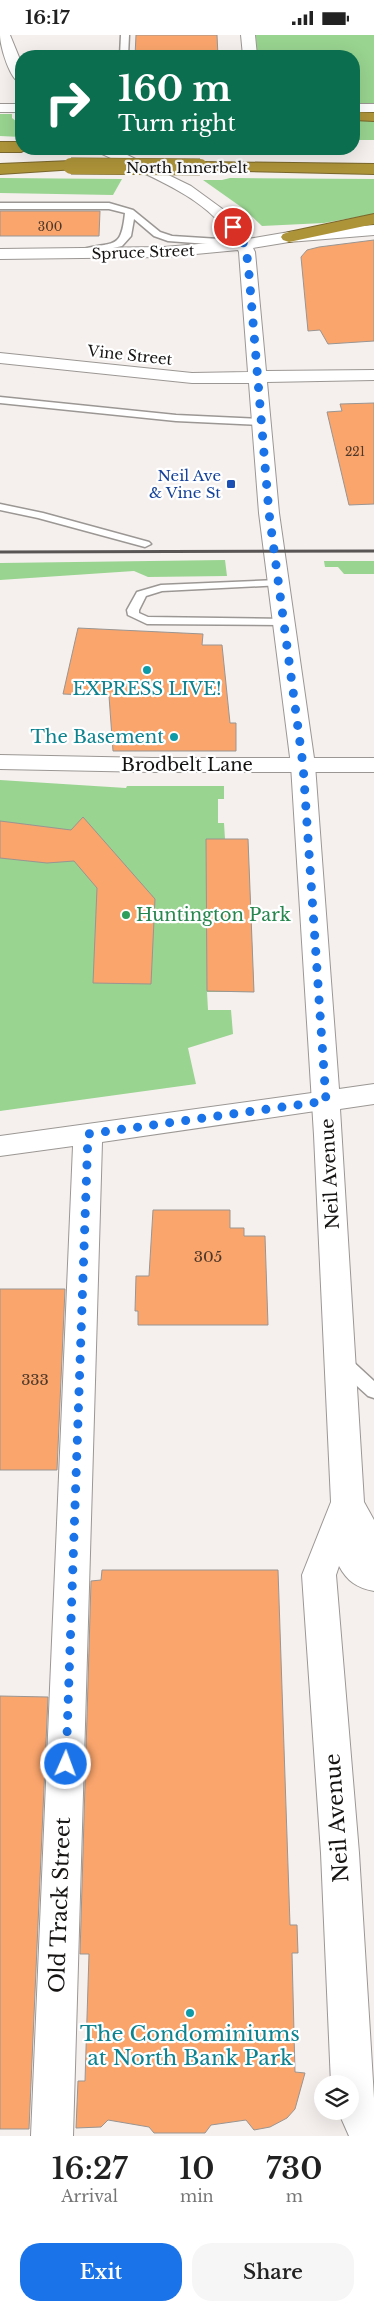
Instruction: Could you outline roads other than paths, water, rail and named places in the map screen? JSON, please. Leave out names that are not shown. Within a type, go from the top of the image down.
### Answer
[{"type":"highway","points":[[360,116],[374,117]]},
{"type":"highway","points":[[0,147],[15,147]]},
{"type":"highway","name":"North Innerbelt","points":[[0,167],[374,169]]},
{"type":"highway","points":[[289,237],[374,219]]},
{"type":"street","points":[[3,35],[15,64]]},
{"type":"street","points":[[248,35],[249,50]]},
{"type":"street","points":[[0,108],[15,108]]},
{"type":"street","points":[[360,108],[374,108]]},
{"type":"street","name":"Neil Avenue","points":[[115,155],[204,200],[233,227],[244,244],[248,262],[269,513],[303,765],[326,1101],[347,1501],[320,1575],[340,1853],[352,2097],[370,2136]]},
{"type":"street","name":"Spruce Street","points":[[0,254],[164,252],[221,248],[289,237],[374,230]]},
{"type":"street","name":"Vine Street","points":[[0,342],[198,361],[258,377]]},
{"type":"street","name":"Vine Street","points":[[0,359],[192,378],[374,375]]},
{"type":"street","name":"Brodbelt Lane","points":[[0,762],[374,765]]},
{"type":"street","points":[[0,1147],[374,1094]]},
{"type":"street","name":"Old Track Street","points":[[52,2136],[88,1134]]},
{"type":"street","points":[[347,1501],[350,1549],[355,1565],[367,1576],[374,1576]]},
{"type":"street","name":"Neil Avenue","points":[[347,1501],[374,1552]]},
{"type":"lane","points":[[124,50],[125,35]]},
{"type":"lane","points":[[0,205],[109,206],[130,212],[157,234],[171,239],[244,244]]},
{"type":"lane","points":[[58,254],[105,248],[119,244],[126,236],[130,212]]},
{"type":"lane","points":[[0,400],[176,419],[262,422]]},
{"type":"lane","points":[[0,507],[39,515],[145,544]]},
{"type":"lane","points":[[278,583],[161,588],[142,594],[133,610],[134,615],[147,620],[283,621]]},
{"type":"lane","points":[[339,1359],[374,1391]]},
{"type":"railway","points":[[0,552],[374,551]]},
{"type":"place","name":"Neil Ave & Vine St","points":[[231,484]]},
{"type":"place","name":"EXPRESS LIVE!","points":[[147,670]]},
{"type":"place","name":"The Basement","points":[[174,737]]},
{"type":"place","name":"Huntington Park","points":[[126,915]]},
{"type":"place","name":"The Condominiums at North Bank Park","points":[[190,2013]]}]
